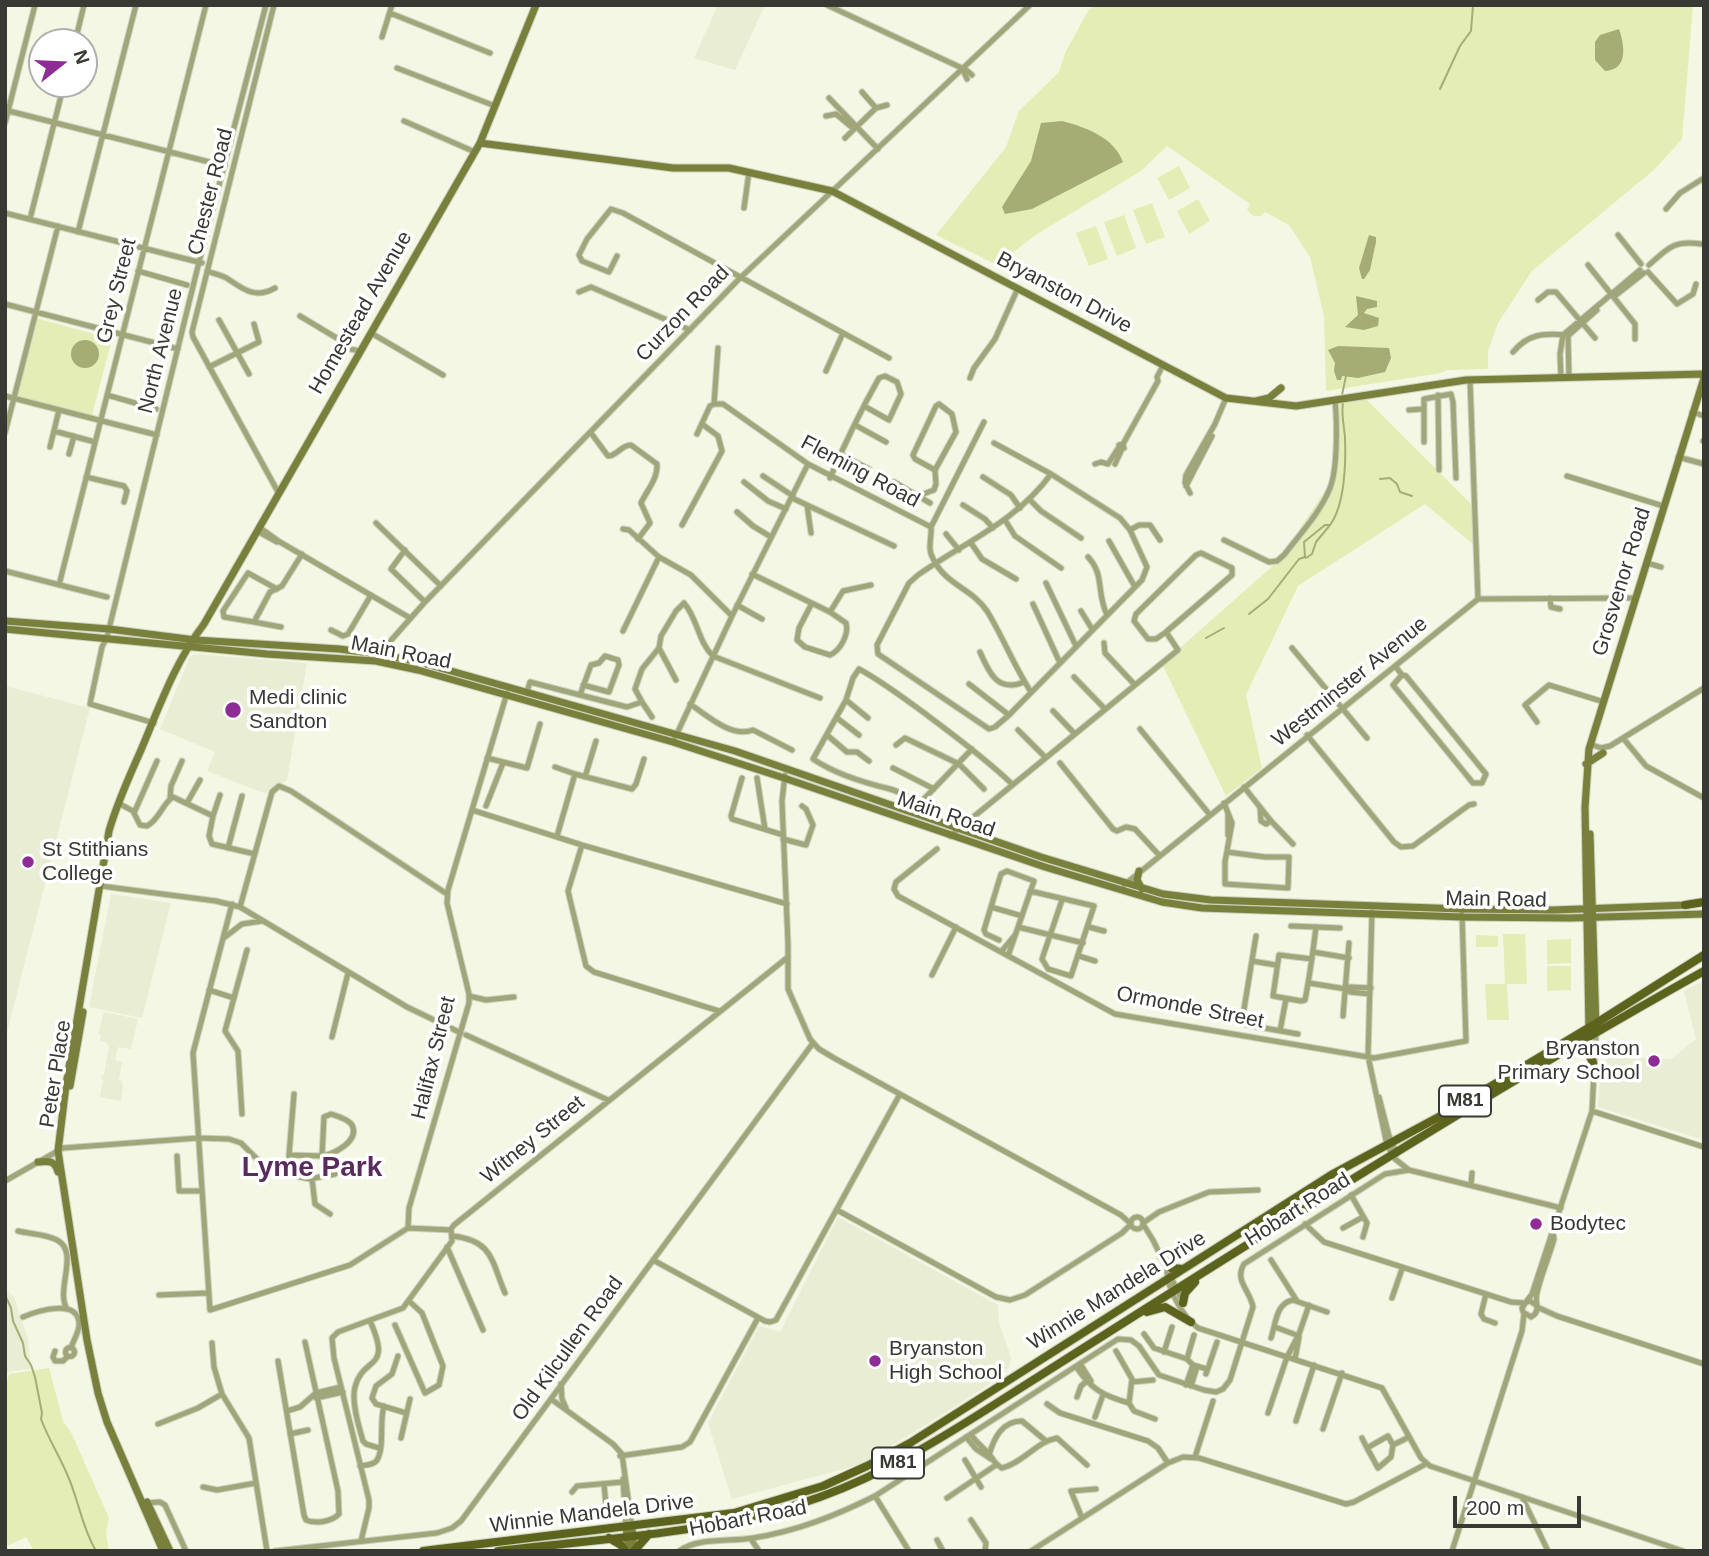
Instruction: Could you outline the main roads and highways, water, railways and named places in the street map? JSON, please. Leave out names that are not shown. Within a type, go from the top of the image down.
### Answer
[{"type":"main road","name":"Homestead Avenue","points":[[192,643],[357,350],[371,334],[480,143],[536,5]]},
{"type":"main road","name":"Bryanston Drive","points":[[480,143],[673,168],[721,168],[832,191],[1228,399],[1296,406],[1470,380],[1704,374]]},
{"type":"main road","name":"Grosvenor Road","points":[[1592,1026],[1589,806],[1586,799],[1589,746],[1647,563],[1659,505],[1678,457],[1704,374]]},
{"type":"main road","points":[[1252,402],[1269,398],[1281,388]]},
{"type":"main road","points":[[5,621],[192,643]]},
{"type":"main road","points":[[202,627],[212,641]]},
{"type":"main road","points":[[5,629],[108,633],[166,644],[192,643]]},
{"type":"main road","name":"Main Road","points":[[192,643],[212,641],[377,657],[418,670],[507,691],[527,692],[676,733],[787,768],[1162,902],[1202,908],[1373,910],[1570,918],[1704,914]]},
{"type":"main road","name":"Main Road","points":[[192,643],[394,656],[673,742],[950,836],[1123,887],[1211,900],[1373,910]]},
{"type":"main road","name":"Peter Place","points":[[91,1355],[60,1150],[112,832],[120,804],[177,663],[192,643]]},
{"type":"main road","name":"Peter Place","points":[[170,1551],[107,1422],[91,1355],[63,1189],[60,1150],[70,1062],[114,815],[153,722],[192,643]]},
{"type":"main road","points":[[387,643],[394,656]]},
{"type":"main road","points":[[166,644],[176,652],[177,663]]},
{"type":"main road","points":[[1586,764],[1603,753]]},
{"type":"main road","points":[[1139,871],[1137,880],[1142,889]]},
{"type":"main road","points":[[1685,905],[1704,903]]},
{"type":"main road","name":"Main Road","points":[[1462,913],[1685,905]]},
{"type":"main road","name":"Grosvenor Road","points":[[1589,917],[1587,941],[1593,1038]]},
{"type":"main road","points":[[1570,918],[1583,927],[1587,941]]},
{"type":"main road","name":"Winnie Mandela Drive","points":[[423,1551],[630,1531],[734,1514],[792,1497],[856,1471],[910,1443],[1331,1175],[1390,1144],[1592,1026],[1704,955]]},
{"type":"main road","points":[[1660,984],[1704,961]]},
{"type":"main road","name":"Winnie Mandela Drive","points":[[498,1551],[609,1538],[630,1531],[649,1534],[702,1528],[817,1498],[865,1478],[925,1448],[1207,1270],[1575,1046],[1593,1038],[1704,971]]},
{"type":"main road","points":[[70,1062],[80,1034]]},
{"type":"main road","points":[[1575,1046],[1587,1050],[1593,1063]]},
{"type":"main road","points":[[38,1162],[49,1161],[56,1164],[63,1189]]},
{"type":"main road","points":[[1161,1256],[1171,1268],[1184,1269]]},
{"type":"main road","points":[[1183,1303],[1186,1291],[1207,1270]]},
{"type":"main road","points":[[1141,1314],[1165,1307],[1190,1320]]},
{"type":"main road","name":"Peter Place","points":[[145,1503],[163,1551]]},
{"type":"main road","points":[[627,1551],[630,1531]]},
{"type":"main road","points":[[630,1531],[634,1551]]},
{"type":"main road","points":[[634,1551],[639,1542],[649,1534]]},
{"type":"main road","points":[[609,1538],[627,1551]]},
{"type":"waterway","points":[[1440,89],[1460,46],[1471,31],[1473,5]]},
{"type":"waterway","points":[[1342,395],[1346,376]]},
{"type":"waterway","points":[[1249,614],[1268,599],[1299,559],[1305,557],[1304,542],[1325,525],[1330,525],[1335,517],[1342,495],[1345,471],[1343,403]]},
{"type":"waterway","points":[[1380,479],[1390,478],[1397,484],[1400,492],[1412,496]]},
{"type":"waterway","points":[[1306,558],[1312,554],[1316,542],[1330,525]]},
{"type":"waterway","points":[[1206,638],[1224,628]]},
{"type":"waterway","points":[[5,1295],[23,1343],[25,1356],[35,1377],[41,1419],[64,1467],[96,1551]]},
{"type":"place","name":"Medi clinic Sandton","points":[[233,710]]},
{"type":"place","name":"St Stithians College","points":[[28,862]]},
{"type":"place","name":"Bryanston Primary School","points":[[1654,1061]]},
{"type":"place","name":"Bodytec","points":[[1536,1224]]},
{"type":"place","name":"Bryanston High School","points":[[875,1361]]},
{"type":"district","name":"Lyme Park","points":[[312,1168]]}]
